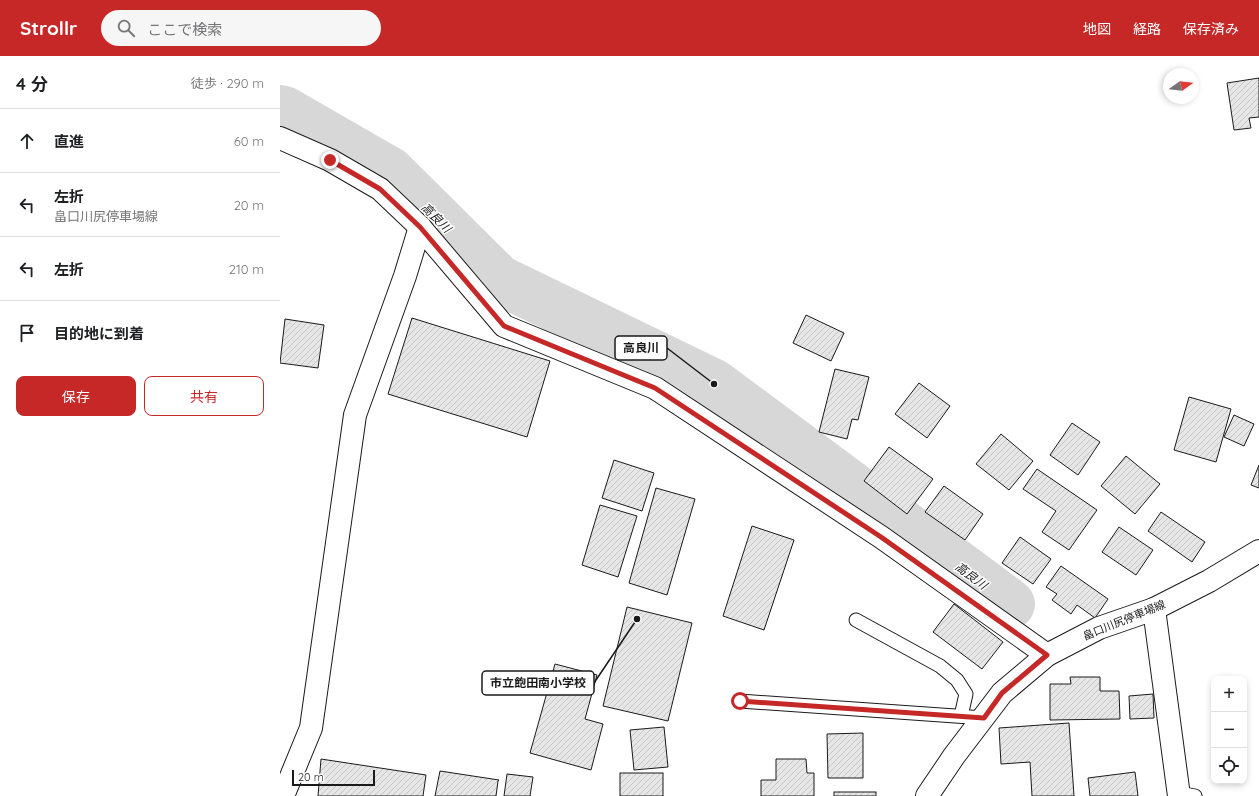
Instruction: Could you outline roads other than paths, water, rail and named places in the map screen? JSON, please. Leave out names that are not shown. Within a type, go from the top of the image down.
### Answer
[{"type":"street","points":[[280,138],[330,160],[380,189],[420,227],[504,326],[655,388],[881,537],[1047,655]]},
{"type":"street","points":[[283,796],[311,728],[355,415],[405,276],[420,227]]},
{"type":"street","name":"畠口川尻停車場線","points":[[927,796],[1002,693],[1047,655],[1099,628],[1154,609],[1209,581],[1259,551]]},
{"type":"street","points":[[1154,609],[1184,795]]},
{"type":"lane","points":[[856,620],[940,666],[957,680],[966,694],[961,716]]},
{"type":"lane","points":[[740,701],[984,718]]},
{"type":"waterway","name":"高良川","points":[[280,110],[390,172],[499,280],[714,384],[1010,604]]},
{"type":"place","name":"高良川","points":[[714,384]]},
{"type":"place","name":"市立飽田南小学校","points":[[637,619]]}]
